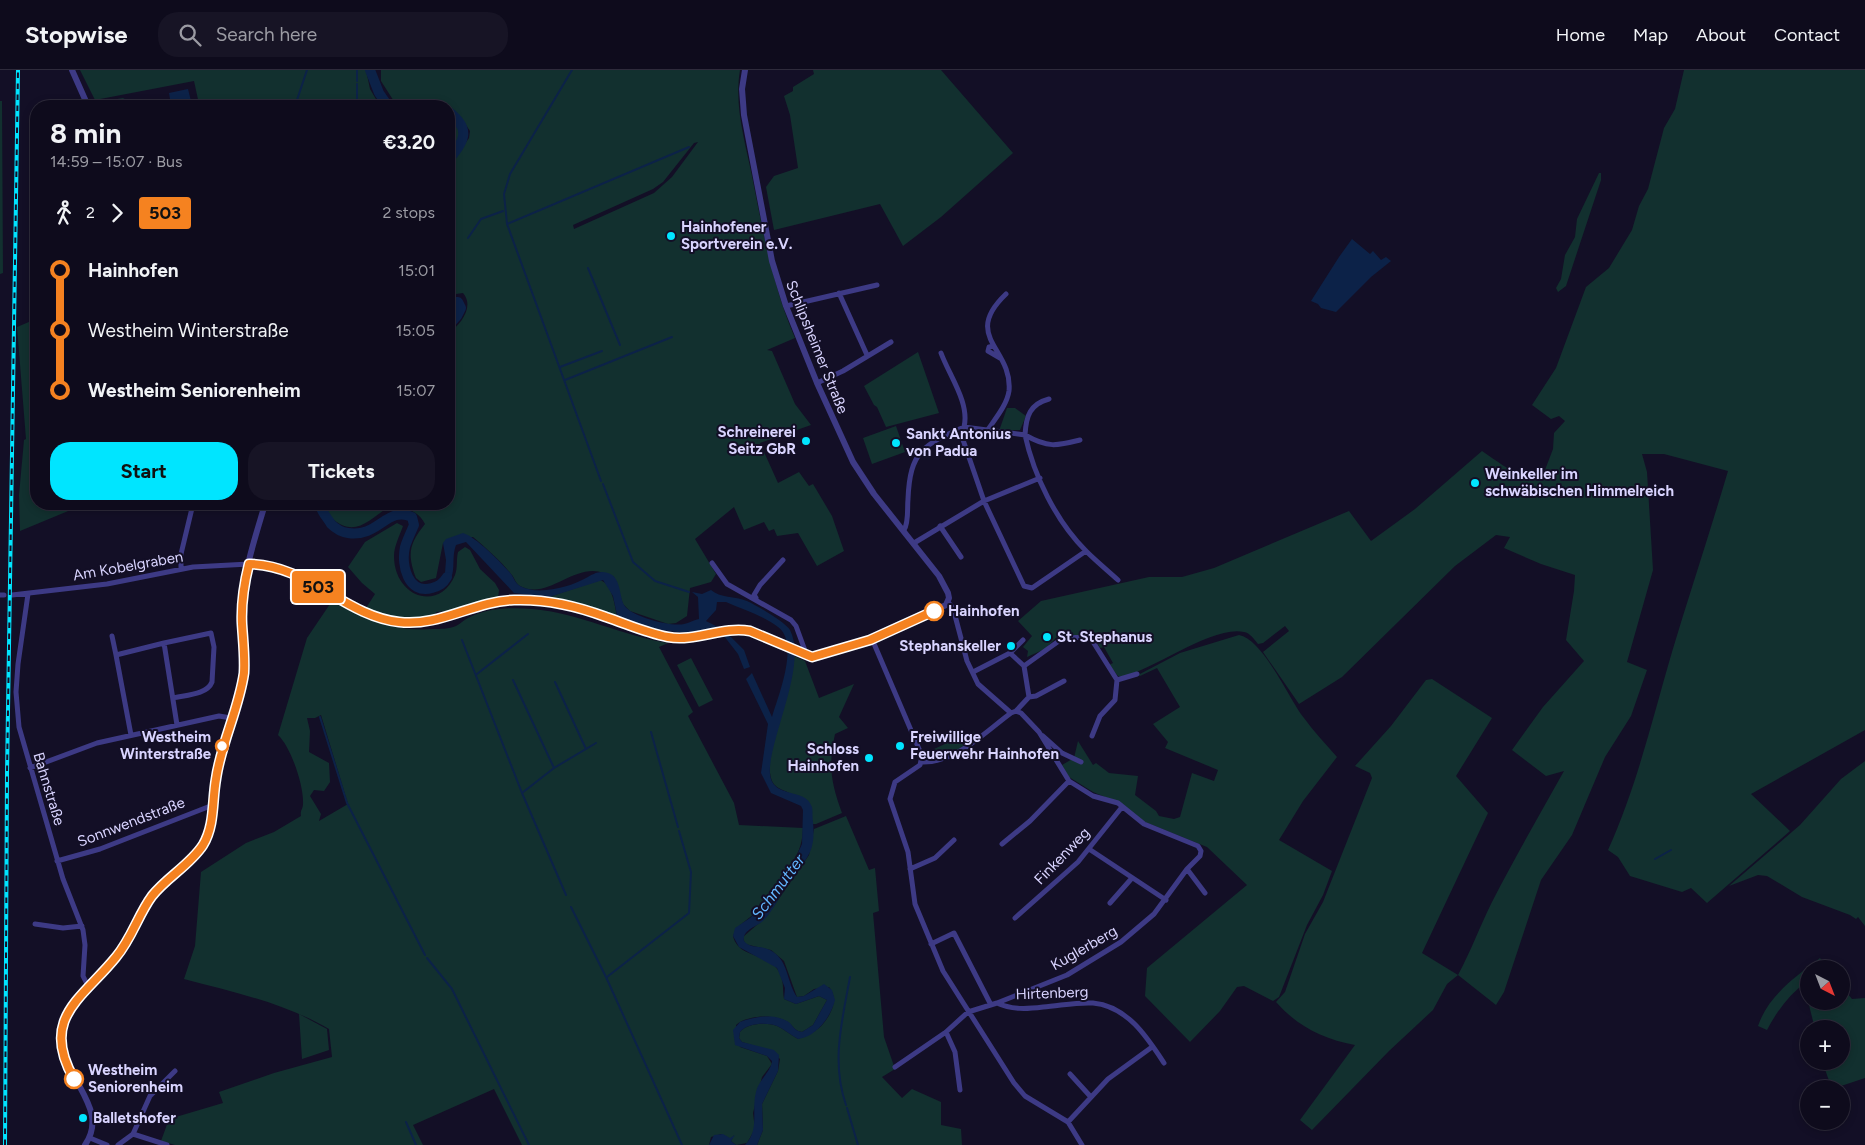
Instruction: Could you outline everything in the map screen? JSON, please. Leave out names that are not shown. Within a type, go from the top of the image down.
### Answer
[{"type":"street","points":[[72,70],[85,100]]},
{"type":"street","name":"Schlipsheimer Straße","points":[[745,70],[742,89],[744,115],[772,261],[786,306],[843,443],[862,476],[945,585],[948,593],[948,602]]},
{"type":"street","points":[[786,306],[877,285]]},
{"type":"street","points":[[839,293],[867,355]]},
{"type":"street","points":[[987,431],[1002,409],[1008,393],[1006,372],[988,330],[989,316],[1006,294]]},
{"type":"street","points":[[817,383],[843,371],[891,342]]},
{"type":"street","points":[[942,352],[964,406],[964,427],[961,434],[984,501],[1020,582],[1027,588],[1032,588],[1086,551]]},
{"type":"street","points":[[1049,399],[1034,406],[1027,418],[1025,435],[1040,478],[1064,523],[1086,551],[1118,580]]},
{"type":"street","points":[[904,530],[908,480],[918,455],[929,443],[964,427],[1025,435],[1042,444],[1056,446],[1080,440]]},
{"type":"street","points":[[914,542],[984,501],[1040,478]]},
{"type":"street","points":[[182,569],[181,554],[192,510]]},
{"type":"street","points":[[85,1145],[90,1138],[94,1126],[93,1113],[68,1067],[63,1039],[64,1024],[69,1009],[124,947],[156,891],[202,846],[211,825],[218,764],[244,673],[242,601],[249,564],[264,510]]},
{"type":"street","points":[[940,526],[961,557]]},
{"type":"street","points":[[756,598],[754,595],[760,585],[783,560]]},
{"type":"street","points":[[712,563],[727,584],[756,598],[791,620],[796,626],[805,656]]},
{"type":"street","points":[[249,564],[282,569],[370,614],[393,622],[424,622],[490,603],[513,600],[533,601],[575,607],[670,637],[706,636],[728,630],[750,631],[805,656],[816,657],[872,639],[934,611],[948,602]]},
{"type":"street","name":"Am Kobelgraben","points":[[12,595],[107,584],[182,569],[249,564]]},
{"type":"street","name":"Bahnstraße","points":[[28,594],[16,692],[21,736],[57,861],[82,926],[85,940],[83,976],[88,986]]},
{"type":"street","name":"Kuglerberg","points":[[948,602],[953,608],[962,644],[978,684],[1014,712],[1021,713],[1039,732],[1069,782],[1093,796],[1118,803],[1144,824],[1198,846],[1201,851],[1200,856],[1187,869],[1166,900],[1139,928],[1093,960],[1067,975],[994,1004],[968,1012]]},
{"type":"street","points":[[116,655],[211,633],[214,642],[212,682],[210,687],[173,698]]},
{"type":"street","points":[[112,636],[131,735]]},
{"type":"street","points":[[1024,666],[1063,638],[1090,637],[1117,680],[1115,700],[1100,716],[1092,736]]},
{"type":"street","points":[[872,639],[922,756],[922,762]]},
{"type":"street","points":[[973,672],[1010,653],[1023,640]]},
{"type":"street","points":[[164,643],[177,725]]},
{"type":"street","points":[[1010,653],[1024,666],[1029,697]]},
{"type":"street","points":[[1117,680],[1137,674]]},
{"type":"street","points":[[1064,681],[1036,696],[1029,697],[1014,712],[968,746],[943,758],[922,762],[895,782],[890,793],[891,805],[904,836],[916,904],[942,971],[999,1062],[1025,1096],[1068,1122],[1082,1145]]},
{"type":"street","points":[[30,768],[83,748],[131,735],[219,716],[231,718]]},
{"type":"street","points":[[1039,732],[1062,753],[1081,762]]},
{"type":"street","points":[[1002,844],[1030,821],[1069,782]]},
{"type":"street","name":"Sonnwendstraße","points":[[57,861],[100,850],[213,805]]},
{"type":"street","name":"Finkenweg","points":[[1015,918],[1067,873],[1122,807]]},
{"type":"street","points":[[910,869],[935,858],[954,840]]},
{"type":"street","points":[[1088,849],[1166,900]]},
{"type":"street","points":[[1187,869],[1205,893]]},
{"type":"street","points":[[1110,903],[1132,878]]},
{"type":"street","points":[[35,924],[63,928],[82,926]]},
{"type":"street","points":[[931,944],[954,933],[994,1004]]},
{"type":"street","name":"Hirtenberg","points":[[994,1004],[1027,1009],[1076,1004],[1105,1006],[1121,1013],[1137,1025],[1164,1063]]},
{"type":"street","points":[[895,1067],[946,1032],[968,1012]]},
{"type":"street","points":[[946,1032],[955,1052],[960,1090]]},
{"type":"street","points":[[1068,1122],[1090,1096],[1108,1079],[1152,1046]]},
{"type":"street","points":[[118,1145],[133,1134],[150,1096],[175,1070]]},
{"type":"street","points":[[1070,1074],[1090,1096]]},
{"type":"street","points":[[133,1134],[167,1145]]},
{"type":"street","points":[[90,1138],[107,1145]]},
{"type":"green space","points":[[80,70],[366,70],[370,89],[376,100],[198,100],[194,81],[95,100]]},
{"type":"green space","points":[[381,70],[740,70],[739,110],[760,218],[769,259],[787,319],[795,338],[767,350],[772,351],[795,404],[811,425],[760,443],[778,483],[799,472],[809,486],[813,484],[832,516],[844,551],[817,566],[798,533],[777,536],[774,529],[769,531],[764,522],[744,530],[734,507],[695,539],[716,574],[711,582],[690,588],[687,616],[676,623],[668,624],[630,611],[623,604],[614,577],[601,572],[583,572],[538,589],[520,586],[503,564],[473,537],[443,543],[436,578],[421,582],[416,578],[411,562],[411,549],[425,524],[419,516],[408,510],[455,510],[455,328],[465,315],[467,304],[463,293],[455,294],[455,158],[469,138],[470,131],[455,112],[455,100],[393,100],[381,81]],"holes":[[[698,142],[672,177],[654,193],[574,229],[573,225],[653,189],[663,182],[694,143]]]},
{"type":"green space","points":[[813,70],[941,70],[1013,153],[941,217],[903,246],[880,204],[774,230],[766,187],[774,176],[798,168],[790,115],[784,96],[793,91],[793,87],[814,74]]},
{"type":"green space","points":[[1684,70],[1865,70],[1865,730],[1751,794],[1790,831],[1707,903],[1691,888],[1682,892],[1630,876],[1618,857],[1608,850],[1636,777],[1672,652],[1728,471],[1664,454],[1642,454],[1647,472],[1653,570],[1627,662],[1647,670],[1631,716],[1605,757],[1572,835],[1541,880],[1504,992],[1496,1005],[1458,975],[1501,885],[1564,771],[1546,776],[1512,750],[1543,707],[1584,661],[1566,640],[1575,575],[1541,564],[1504,548],[1510,537],[1496,535],[1455,566],[1342,677],[1299,704],[1263,652],[1289,631],[1285,626],[1263,643],[1258,644],[1250,635],[1244,632],[1216,635],[1135,673],[1122,677],[1118,676],[1109,665],[1113,663],[1104,647],[1100,648],[1093,634],[1065,636],[1061,633],[1045,649],[1027,657],[1028,651],[1023,647],[1032,636],[1018,621],[1041,601],[1149,577],[1182,577],[1214,568],[1349,511],[1371,541],[1415,509],[1482,451],[1504,466],[1520,473],[1528,474],[1545,470],[1553,449],[1554,433],[1565,421],[1559,416],[1551,419],[1532,405],[1556,368],[1586,287],[1609,268],[1632,230],[1639,206],[1648,189],[1664,128],[1675,109]]},
{"type":"green space","points":[[0,101],[2,101],[3,273],[0,274]]},
{"type":"green space","points":[[455,124],[456,125],[462,136],[455,145]]},
{"type":"green space","points":[[1599,173],[1601,173],[1601,180],[1566,286],[1558,292],[1556,288],[1561,279],[1565,255],[1575,237],[1577,219]]},
{"type":"green space","points":[[30,322],[30,510],[71,510],[20,531],[19,495],[24,440],[26,439],[17,327]]},
{"type":"green space","points":[[918,352],[939,413],[886,427],[877,407],[864,386]]},
{"type":"green space","points":[[1007,408],[1015,408],[1026,416],[1020,430],[999,431]]},
{"type":"green space","points":[[896,426],[905,452],[872,464],[863,438]]},
{"type":"green space","points":[[384,510],[356,527],[342,525],[334,520],[326,511]]},
{"type":"green space","points":[[397,523],[403,526],[394,552],[396,570],[401,582],[409,590],[418,595],[429,596],[439,594],[448,587],[455,575],[458,552],[465,547],[470,550],[480,569],[495,583],[499,590],[498,599],[449,613],[448,611],[436,612],[434,618],[425,619],[391,617],[366,608],[375,594],[348,567],[365,542]]},
{"type":"green space","points":[[600,580],[610,590],[617,617],[549,600],[549,597]]},
{"type":"green space","points":[[332,601],[368,619],[406,629],[447,628],[456,626],[468,618],[483,612],[508,608],[524,608],[567,615],[651,640],[668,643],[659,647],[693,712],[688,716],[734,803],[739,825],[803,828],[798,853],[766,901],[741,925],[733,936],[741,948],[767,961],[778,970],[784,999],[796,1004],[819,996],[827,1000],[813,1025],[802,1032],[786,1021],[774,1017],[753,1017],[736,1025],[740,1047],[767,1056],[772,1064],[762,1077],[753,1113],[755,1129],[747,1143],[736,1145],[731,1141],[734,1135],[731,1139],[721,1134],[711,1137],[709,1145],[522,1145],[494,1089],[413,1125],[423,1145],[175,1145],[161,1141],[169,1119],[223,1103],[219,1092],[274,1073],[332,1057],[329,1029],[312,1020],[277,1005],[184,979],[195,946],[201,872],[246,843],[274,832],[301,816],[303,796],[299,777],[288,748],[278,735],[307,638]],"holes":[[[321,715],[348,804],[319,821],[321,814],[310,796],[314,790],[324,791],[330,782],[329,763],[309,752],[310,731],[307,718],[315,718]]]},
{"type":"green space","points":[[1239,635],[1248,639],[1266,658],[1304,718],[1337,757],[1303,801],[1279,840],[1332,871],[1323,895],[1307,925],[1279,997],[1273,1001],[1244,986],[1237,987],[1220,1011],[1190,1042],[1145,996],[1147,968],[1247,885],[1207,847],[1145,822],[1122,804],[1093,792],[1069,777],[1062,765],[1074,758],[1078,741],[1093,765],[1096,763],[1109,773],[1138,776],[1135,795],[1156,811],[1159,816],[1174,819],[1180,817],[1192,773],[1214,781],[1218,770],[1165,748],[1168,742],[1153,724],[1180,707],[1157,668],[1140,676],[1138,675],[1180,653]]},
{"type":"green space","points":[[794,656],[805,661],[819,698],[854,684],[839,717],[848,728],[835,734],[831,765],[835,792],[842,813],[816,824],[813,824],[808,812],[798,800],[777,787],[771,778],[771,751],[789,686]]},
{"type":"green space","points":[[691,658],[713,700],[699,707],[677,665]]},
{"type":"green space","points":[[1432,679],[1492,718],[1456,776],[1488,813],[1422,953],[1458,975],[1447,984],[1433,1010],[1389,1051],[1312,1130],[1300,1120],[1355,1045],[1332,1039],[1311,1030],[1293,1018],[1276,1002],[1285,992],[1305,934],[1323,902],[1372,778],[1370,773],[1355,766],[1391,726],[1426,680]]},
{"type":"green space","points":[[973,731],[976,735],[964,748],[934,758],[932,755],[936,753],[934,749],[969,733],[971,736],[974,734]]},
{"type":"green space","points":[[1865,761],[1865,926],[1858,917],[1856,919],[1802,897],[1767,876],[1758,875],[1729,886],[1800,825],[1841,779]]},
{"type":"green space","points":[[846,816],[869,870],[875,868],[879,911],[873,913],[884,1037],[895,1069],[882,1077],[902,1098],[912,1089],[941,1102],[941,1125],[961,1129],[962,1145],[757,1145],[763,1130],[762,1104],[778,1071],[780,1059],[771,1051],[742,1042],[739,1038],[740,1032],[752,1025],[768,1024],[780,1027],[798,1039],[823,1024],[830,1014],[834,997],[829,987],[814,989],[804,996],[797,997],[784,961],[771,950],[745,944],[743,937],[767,916],[809,855],[814,829]]},
{"type":"green space","points":[[1800,974],[1800,987],[1779,1010],[1767,1030],[1758,1026],[1768,1005]]},
{"type":"green space","points":[[1850,997],[1852,999],[1865,998],[1865,1078],[1850,1083],[1850,1080],[1829,1080],[1825,1070],[1850,1070],[1850,1020],[1813,1020],[1810,1010],[1850,1010]]},
{"type":"green space","points":[[299,1014],[327,1029],[329,1050],[302,1059]]},
{"type":"water","points":[[188,89],[191,100],[170,100],[169,93]]},
{"type":"water","points":[[1352,239],[1370,254],[1373,251],[1381,260],[1386,257],[1391,261],[1371,277],[1336,312],[1321,308],[1318,304],[1311,301]]},
{"type":"water","points":[[463,533],[489,551],[507,569],[518,585],[527,589],[554,589],[596,573],[605,572],[615,578],[624,605],[635,613],[652,620],[678,625],[699,619],[698,597],[692,592],[702,594],[711,590],[715,593],[751,603],[777,618],[790,630],[794,644],[792,678],[772,752],[771,778],[774,785],[780,789],[802,796],[808,800],[812,807],[813,841],[808,856],[770,912],[763,921],[747,931],[744,941],[749,945],[770,950],[781,959],[797,997],[804,996],[824,984],[832,990],[835,1000],[830,1013],[822,1025],[805,1037],[798,1039],[780,1027],[768,1024],[752,1025],[740,1032],[739,1038],[742,1042],[774,1050],[779,1055],[778,1071],[762,1104],[763,1130],[757,1145],[745,1145],[750,1139],[754,1127],[757,1088],[770,1068],[772,1061],[767,1056],[735,1045],[733,1030],[740,1022],[757,1017],[770,1016],[789,1022],[802,1032],[813,1025],[827,1000],[819,996],[796,1004],[784,999],[785,988],[777,968],[739,947],[733,936],[735,928],[750,918],[766,903],[783,873],[794,862],[802,844],[803,810],[801,806],[771,793],[761,773],[768,724],[746,679],[752,673],[772,717],[782,684],[787,657],[787,645],[784,635],[778,627],[766,619],[726,602],[717,602],[716,610],[706,621],[720,628],[694,632],[655,629],[617,615],[613,596],[603,580],[549,597],[514,593],[466,542],[456,545],[453,573],[443,588],[435,583],[445,573],[446,560],[443,543],[446,539]]},
{"type":"water","points":[[729,635],[744,650],[750,667],[744,669],[738,654],[724,636]]},
{"type":"water","points":[[723,1134],[730,1138],[735,1135],[731,1141],[736,1145],[709,1145],[714,1135]]},
{"type":"waterway","points":[[297,100],[307,70]]},
{"type":"waterway","points":[[357,70],[357,81]]},
{"type":"waterway","name":"Schmutter","points":[[370,70],[384,100]]},
{"type":"waterway","points":[[572,70],[510,174],[504,194],[507,224],[601,481]]},
{"type":"waterway","points":[[357,84],[357,100]]},
{"type":"waterway","name":"Schmutter","points":[[455,117],[463,130],[462,141],[455,151]]},
{"type":"waterway","points":[[507,224],[689,147]]},
{"type":"waterway","points":[[468,238],[481,219],[503,211]]},
{"type":"waterway","points":[[588,268],[620,345]]},
{"type":"waterway","name":"Schmutter","points":[[455,302],[458,302],[461,308],[455,318]]},
{"type":"waterway","points":[[565,380],[672,337]]},
{"type":"waterway","points":[[560,367],[602,351]]},
{"type":"waterway","points":[[603,484],[633,562],[655,581],[689,592]]},
{"type":"waterway","name":"Schmutter","points":[[322,510],[331,524],[339,530],[348,533],[368,531],[396,515],[403,514],[412,517],[414,525],[404,554],[405,570],[408,577],[417,587],[424,589],[439,585],[447,577]]},
{"type":"waterway","points":[[477,674],[528,634]]},
{"type":"waterway","points":[[462,640],[522,793],[566,895]]},
{"type":"waterway","points":[[513,680],[554,768]]},
{"type":"waterway","points":[[555,682],[586,749]]},
{"type":"waterway","points":[[320,717],[347,803],[425,955]]},
{"type":"waterway","points":[[651,732],[678,827]]},
{"type":"waterway","points":[[522,793],[554,768],[596,743]]},
{"type":"waterway","points":[[607,977],[689,913],[691,872],[679,831]]},
{"type":"waterway","points":[[1655,859],[1671,850]]},
{"type":"waterway","points":[[571,907],[606,977],[682,1145]]},
{"type":"waterway","points":[[427,958],[452,989],[529,1145]]},
{"type":"waterway","points":[[846,1105],[839,1073],[839,1041],[850,977]]},
{"type":"waterway","points":[[847,1108],[858,1145]]},
{"type":"waterway","points":[[406,1122],[416,1145]]},
{"type":"railway","points":[[5,1145],[7,774],[18,70]]},
{"type":"bus line","name":"503","points":[[74,1079],[64,1054],[63,1044],[64,1024],[69,1009],[85,988],[116,958],[133,933],[145,906],[152,896],[194,856],[205,841],[209,831],[212,820],[218,764],[244,673],[242,601],[249,564],[282,569],[356,608],[393,622],[418,623],[430,621],[490,603],[513,600],[542,601],[575,607],[670,637],[694,638],[739,629],[750,631],[802,655],[812,657],[870,640],[934,611]]},
{"type":"place","name":"Hainhofener Sportverein e.V.","points":[[671,236]]},
{"type":"place","name":"Schreinerei Seitz GbR","points":[[806,441]]},
{"type":"place","name":"Sankt Antonius von Padua","points":[[896,443]]},
{"type":"place","name":"Weinkeller im schwäbischen Himmelreich","points":[[1475,483]]},
{"type":"place","name":"Hainhofen","points":[[934,611]]},
{"type":"place","name":"St. Stephanus","points":[[1047,637]]},
{"type":"place","name":"Stephanskeller","points":[[1011,646]]},
{"type":"place","name":"Westheim Winterstraße","points":[[222,746]]},
{"type":"place","name":"Freiwillige Feuerwehr Hainhofen","points":[[900,746]]},
{"type":"place","name":"Schloss Hainhofen","points":[[869,758]]},
{"type":"place","name":"Westheim Seniorenheim","points":[[74,1079]]},
{"type":"place","name":"Balletshofer","points":[[83,1118]]}]
